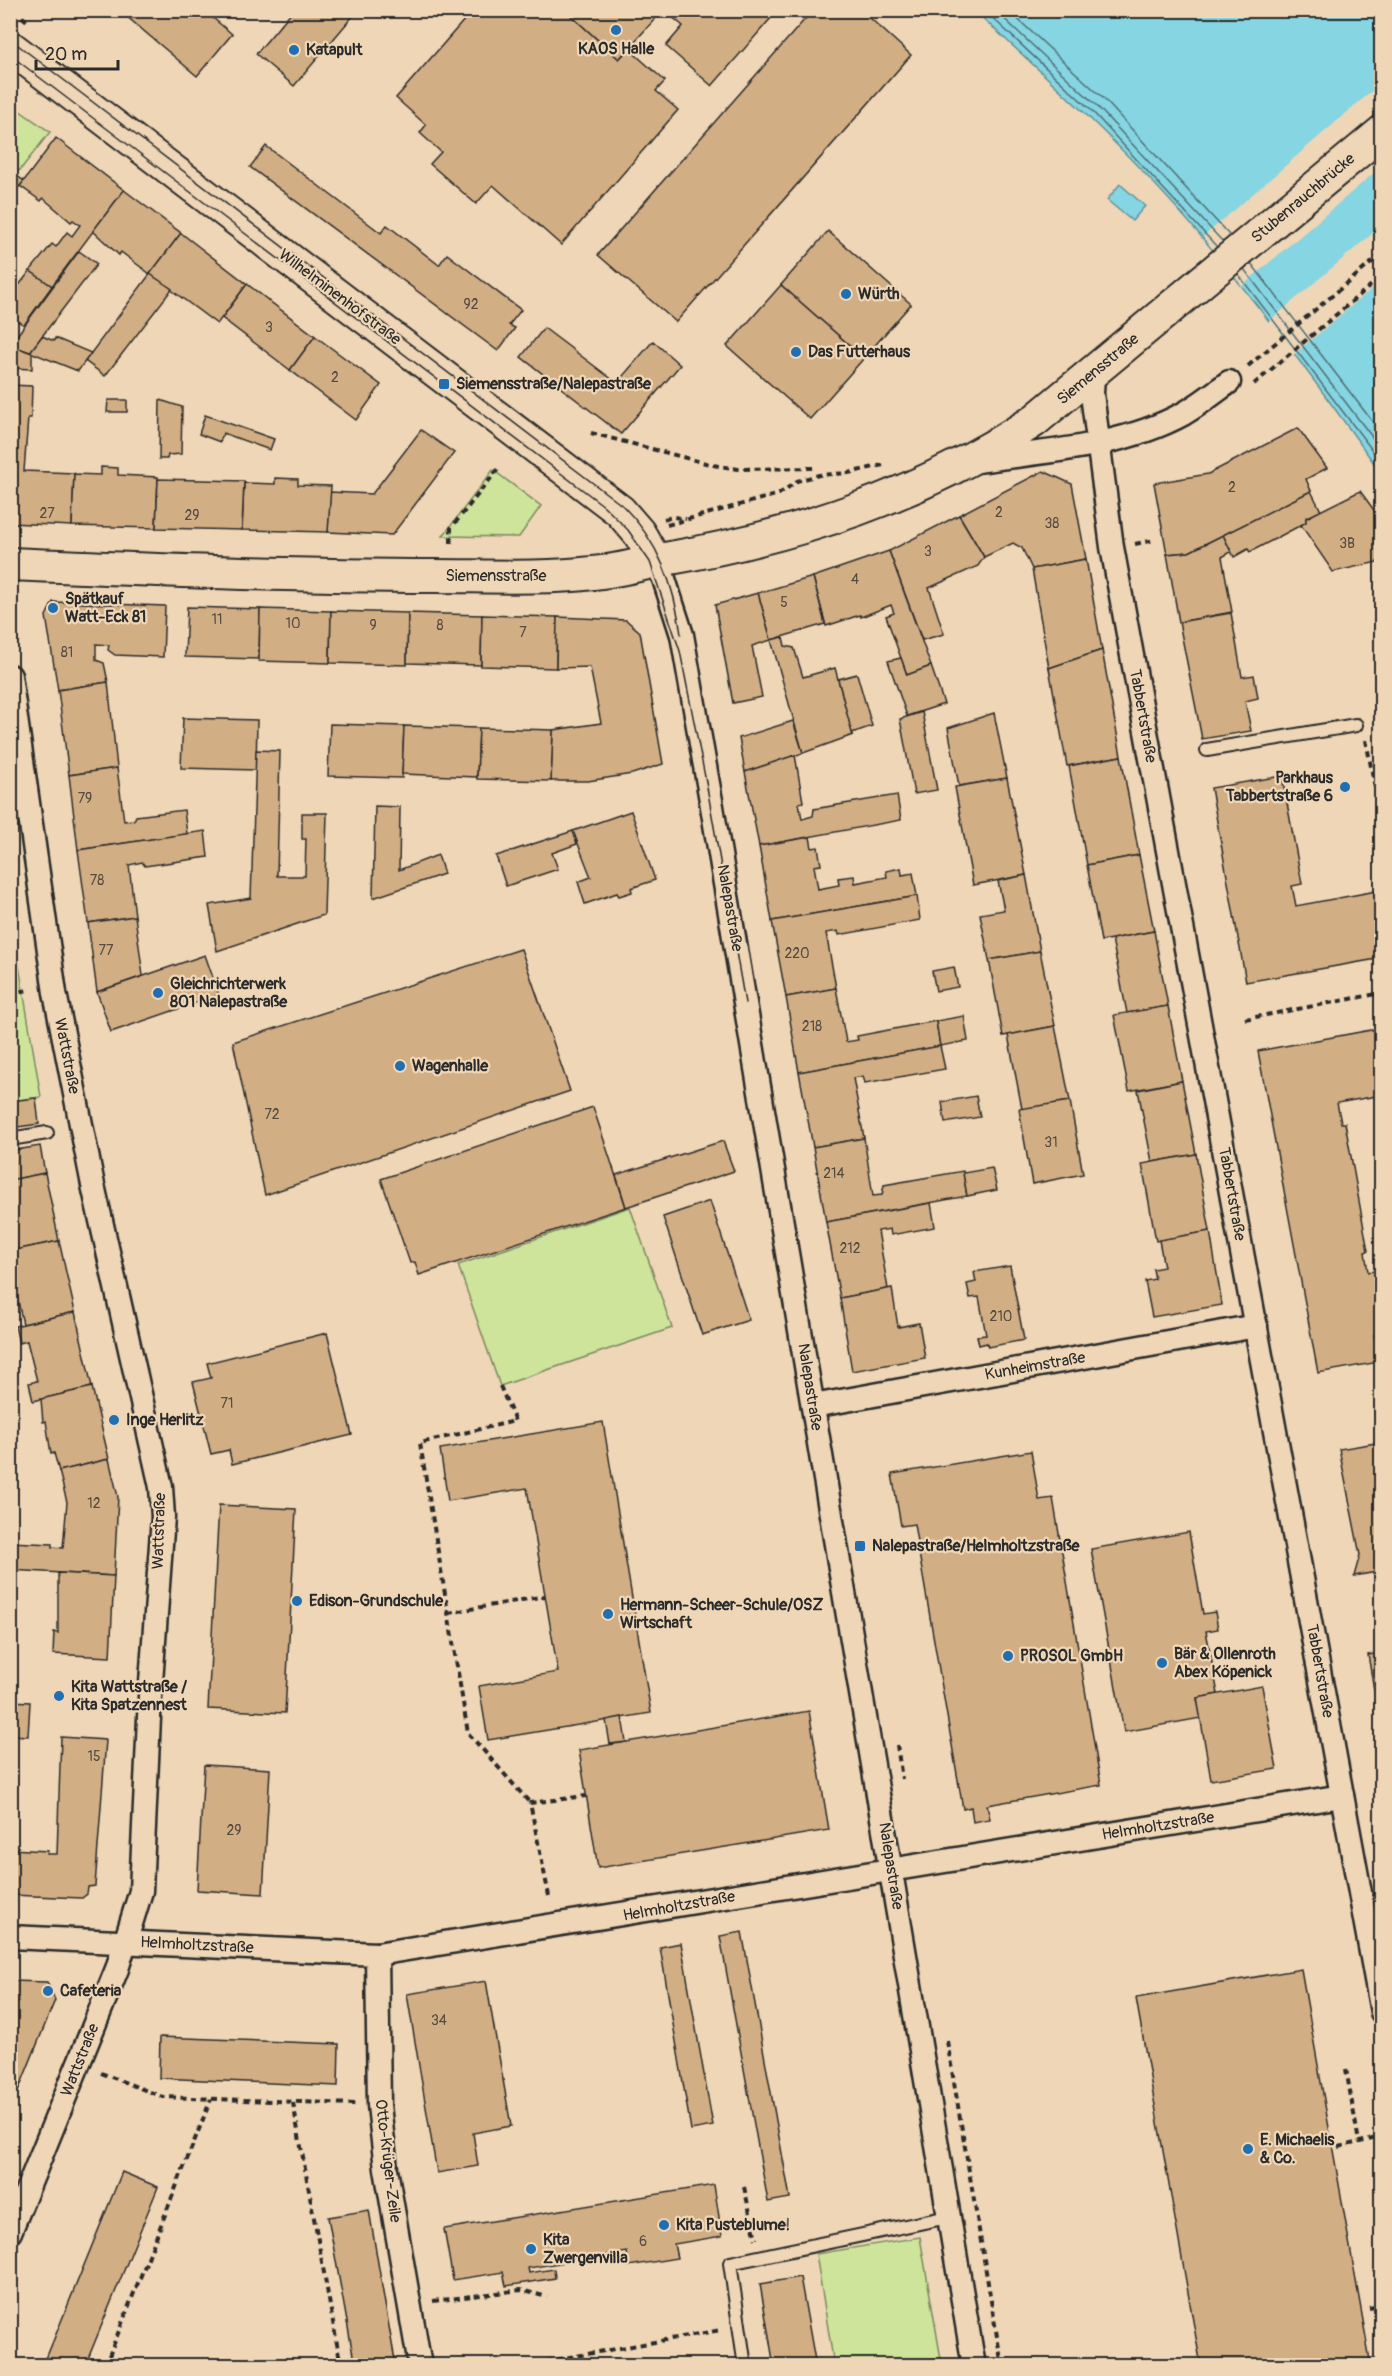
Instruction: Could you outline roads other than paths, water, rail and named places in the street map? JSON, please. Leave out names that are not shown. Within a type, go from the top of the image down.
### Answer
[{"type":"main road","name":"Wilhelminenhofstraße","points":[[10,47],[620,511],[639,533],[656,561]]},
{"type":"main road","name":"Stubenrauchbrücke","points":[[1224,264],[1382,132]]},
{"type":"main road","name":"Siemensstraße","points":[[10,564],[418,576],[573,575],[719,549],[814,526],[875,503],[964,463],[1034,421],[1094,374],[1224,264]]},
{"type":"street","name":"Tabbertstraße","points":[[1094,374],[1092,394],[1097,444],[1112,547],[1382,2012]]},
{"type":"street","name":"Siemensstraße","points":[[964,463],[1097,444],[1137,433],[1184,414],[1239,385]]},
{"type":"street","name":"Nalepastraße","points":[[656,561],[664,579],[681,635],[752,1030],[974,2366]]},
{"type":"street","name":"Wattstraße","points":[[10,676],[57,1003],[81,1128],[163,1502],[150,1696],[141,1891],[127,1942],[10,2232]]},
{"type":"street","name":"Kunheimstraße","points":[[813,1406],[1256,1326]]},
{"type":"street","name":"Helmholtzstraße","points":[[10,1937],[377,1954],[1342,1796]]},
{"type":"street","name":"Otto-Krüger-Zeile","points":[[377,1954],[379,2104],[386,2169],[420,2366]]},
{"type":"lane","points":[[1207,750],[1356,725]]},
{"type":"lane","points":[[10,1139],[48,1133]]},
{"type":"lane","points":[[745,2366],[730,2263],[948,2217]]},
{"type":"water","points":[[975,11],[1381,11],[1381,473],[1270,323],[1174,205],[1091,119]]},
{"type":"water","points":[[1120,184],[1145,206],[1132,221],[1107,200]]},
{"type":"tram line","points":[[10,39],[623,506],[646,534],[663,565],[674,598],[681,634]]},
{"type":"tram line","points":[[10,55],[604,506],[628,530],[650,562],[680,651],[707,787],[745,1003]]},
{"type":"place","name":"KAOS Halle","points":[[616,30]]},
{"type":"place","name":"Katapult","points":[[294,50]]},
{"type":"place","name":"Würth","points":[[846,294]]},
{"type":"place","name":"Das Futterhaus","points":[[796,352]]},
{"type":"place","name":"Siemensstraße/Nalepastraße","points":[[444,384]]},
{"type":"place","name":"Spätkauf Watt-Eck 81","points":[[53,608]]},
{"type":"place","name":"Parkhaus Tabbertstraße 6","points":[[1345,787]]},
{"type":"place","name":"Gleichrichterwerk 801 Nalepastraße","points":[[158,993]]},
{"type":"place","name":"Wagenhalle","points":[[400,1066]]},
{"type":"place","name":"Inge Herlitz","points":[[114,1420]]},
{"type":"place","name":"Nalepastraße/Helmholtzstraße","points":[[860,1546]]},
{"type":"place","name":"Edison-Grundschule","points":[[297,1601]]},
{"type":"place","name":"Hermann-Scheer-Schule/OSZ Wirtschaft","points":[[608,1614]]},
{"type":"place","name":"PROSOL GmbH","points":[[1008,1656]]},
{"type":"place","name":"Bär & Ollenroth Abex Köpenick","points":[[1162,1663]]},
{"type":"place","name":"Kita Wattstraße / Kita Spatzennest","points":[[59,1696]]},
{"type":"place","name":"Cafeteria","points":[[48,1991]]},
{"type":"place","name":"E. Michaelis & Co.","points":[[1248,2149]]},
{"type":"place","name":"Kita Pusteblume!","points":[[664,2225]]},
{"type":"place","name":"Kita Zwergenvilla","points":[[531,2249]]}]
